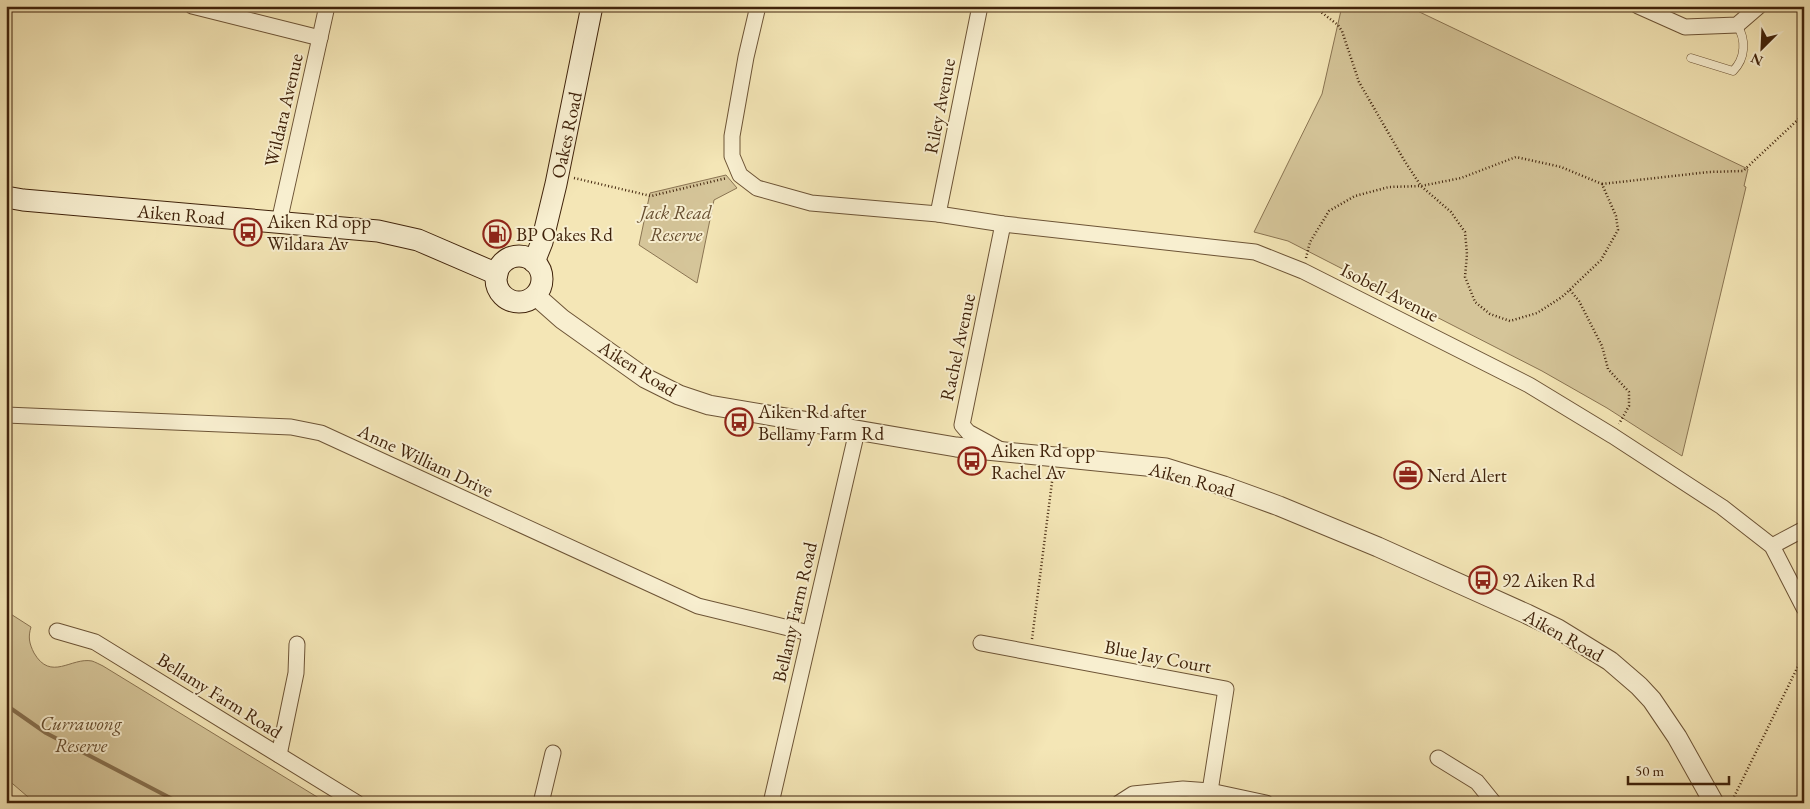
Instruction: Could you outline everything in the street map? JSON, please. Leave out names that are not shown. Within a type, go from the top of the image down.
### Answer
[{"type":"main road","name":"Oakes Road","points":[[534,262],[542,242],[558,175],[592,6]]},
{"type":"main road","name":"Aiken Road","points":[[6,197],[398,234],[418,240],[497,274]]},
{"type":"main road","points":[[526,257],[539,268],[542,282],[536,296],[527,301],[511,301],[504,297],[499,290],[496,282],[497,274],[501,265],[510,258],[526,257]]},
{"type":"street","points":[[192,6],[320,38]]},
{"type":"street","name":"Wildara Avenue","points":[[278,222],[327,6]]},
{"type":"street","points":[[740,175],[732,156],[732,136],[746,57],[758,6]]},
{"type":"street","name":"Riley Avenue","points":[[938,214],[980,6]]},
{"type":"street","points":[[1638,6],[1685,26],[1737,25],[1759,6]]},
{"type":"street","name":"Isobell Avenue","points":[[740,175],[757,188],[811,203],[938,214],[1003,224],[1255,252],[1303,271],[1529,384],[1722,507],[1772,546]]},
{"type":"street","name":"Rachel Avenue","points":[[1003,224],[962,425],[977,438],[1007,453]]},
{"type":"street","name":"Aiken Road","points":[[536,296],[562,318],[646,378],[679,395],[709,405],[956,447],[1166,468],[1195,476],[1279,506],[1378,547],[1558,629],[1610,661],[1652,700],[1677,738],[1714,803]]},
{"type":"street","name":"Anne William Drive","points":[[6,415],[291,426],[321,433],[698,606],[809,633]]},
{"type":"street","name":"Bellamy Farm Road","points":[[771,803],[857,431]]},
{"type":"street","points":[[1804,529],[1772,546],[1804,608]]},
{"type":"street","name":"Bellamy Farm Road","points":[[57,631],[95,642],[357,803]]},
{"type":"street","name":"Blue Jay Court","points":[[981,643],[1226,689],[1210,791]]},
{"type":"street","points":[[279,755],[296,673],[296,644]]},
{"type":"street","points":[[541,803],[553,753]]},
{"type":"street","points":[[1438,758],[1477,782],[1494,803]]},
{"type":"street","points":[[1118,803],[1133,794],[1183,789],[1210,791],[1266,803]]},
{"type":"lane","points":[[1691,58],[1733,71],[1740,64],[1743,50],[1742,34],[1737,25]]},
{"type":"path","points":[[1313,6],[1338,25],[1342,31],[1359,82],[1421,186],[1451,212],[1465,232],[1467,254],[1465,277],[1475,302],[1490,314],[1510,321],[1537,313],[1562,297],[1601,260],[1618,230],[1616,216],[1602,184]]},
{"type":"path","points":[[1303,271],[1310,242],[1329,210],[1355,196],[1390,187],[1421,186],[1461,178],[1516,158],[1561,167],[1602,184],[1709,172],[1743,171],[1804,114]]},
{"type":"path","points":[[558,175],[651,196],[740,175]]},
{"type":"path","points":[[1570,290],[1602,346],[1608,369],[1629,392],[1628,406],[1613,436]]},
{"type":"path","points":[[1031,653],[1053,474]]},
{"type":"path","points":[[1731,803],[1804,654]]},
{"type":"green space","points":[[1342,6],[1407,6],[1748,169],[1744,186],[1746,187],[1682,456],[1607,408],[1542,371],[1288,241],[1254,232],[1322,94]]},
{"type":"green space","name":"Jack Read Reserve","points":[[726,175],[737,188],[714,200],[697,283],[639,245],[650,193]]},
{"type":"green space","name":"Currawong Reserve","points":[[6,611],[31,627],[29,637],[32,649],[41,662],[47,666],[54,667],[76,662],[92,661],[327,803],[35,803],[6,778]]},
{"type":"waterway","points":[[6,705],[46,733],[180,803]]},
{"type":"place","name":"Aiken Rd opp Wildara Av","points":[[248,232]]},
{"type":"place","name":"BP Oakes Rd","points":[[497,234]]},
{"type":"place","name":"Aiken Rd after Bellamy Farm Rd","points":[[739,422]]},
{"type":"place","name":"Aiken Rd opp Rachel Av","points":[[972,461]]},
{"type":"place","name":"Nerd Alert","points":[[1408,475]]},
{"type":"place","name":"92 Aiken Rd","points":[[1483,580]]}]
